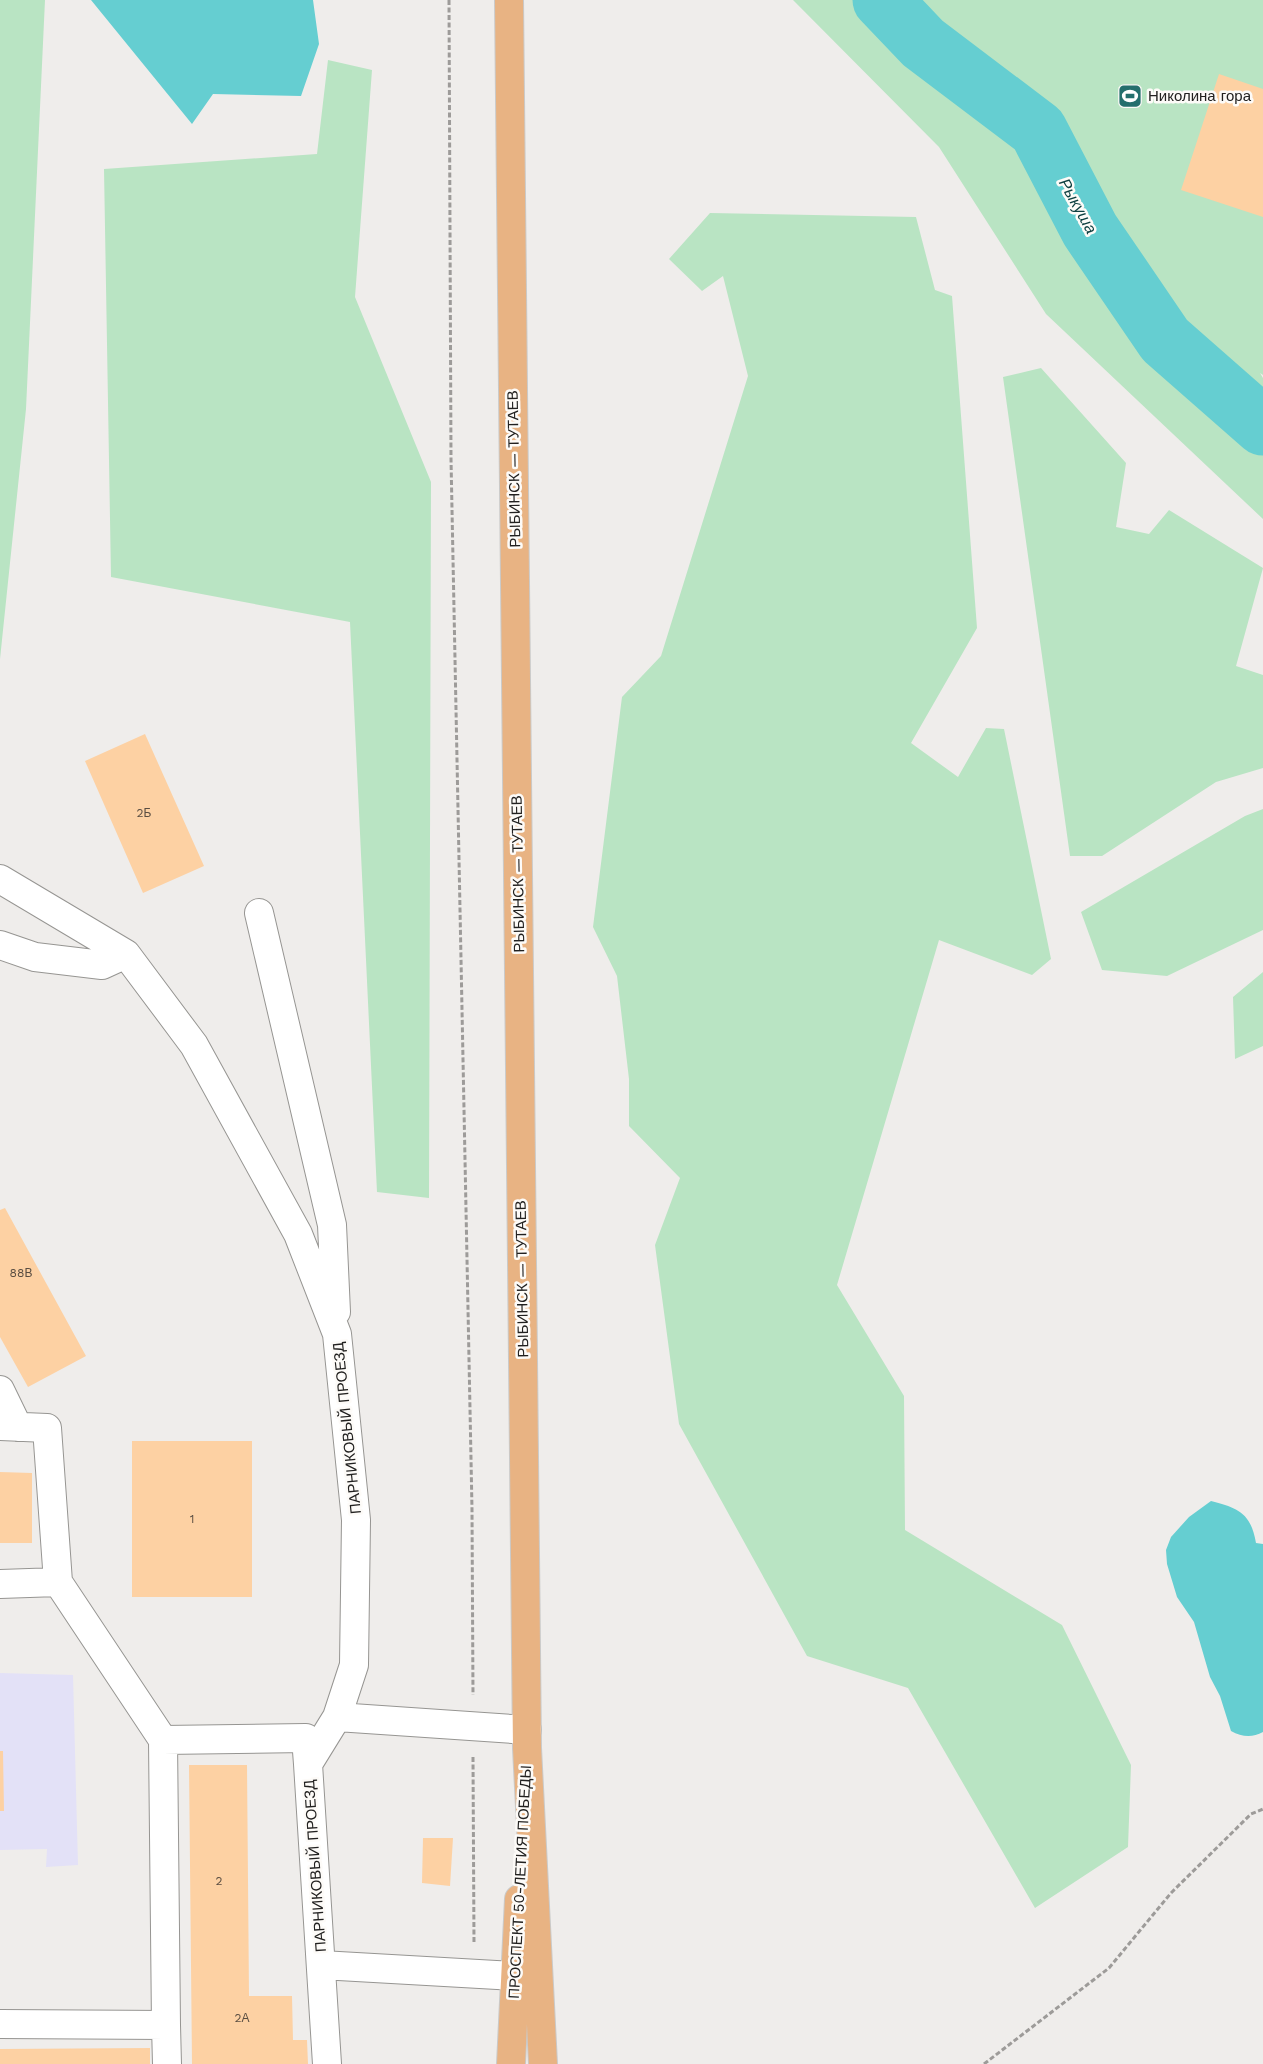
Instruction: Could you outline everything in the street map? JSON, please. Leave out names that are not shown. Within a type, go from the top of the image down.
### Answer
[{"type":"main road","name":"РЫБИНСК — ТУТАЕВ","points":[[509,0],[527,1739]]},
{"type":"main road","name":"ПРОСПЕКТ 50-ЛЕТИЯ ПОБЕДЫ","points":[[511,2064],[527,1739]]},
{"type":"main road","name":"ПРОСПЕКТ 50-ЛЕТИЯ ПОБЕДЫ","points":[[527,1739],[543,2064]]},
{"type":"lane","name":"ПАРНИКОВЫЙ ПРОЕЗД","points":[[0,879],[126,954],[194,1045],[298,1234],[337,1334],[356,1520],[354,1665],[337,1718],[308,1764],[327,2064]]},
{"type":"lane","points":[[259,913],[332,1225],[337,1334]]},
{"type":"lane","points":[[0,945],[35,957],[102,965],[126,954]]},
{"type":"lane","points":[[0,1390],[9,1427],[47,1428],[58,1582],[163,1740],[167,2064]]},
{"type":"lane","points":[[0,1584],[58,1582]]},
{"type":"lane","points":[[337,1718],[473,1726],[527,1739]]},
{"type":"lane","points":[[163,1740],[306,1738],[308,1764]]},
{"type":"lane","points":[[321,1966],[516,1976]]},
{"type":"lane","points":[[0,2024],[166,2026]]},
{"type":"path","points":[[449,0],[452,469],[472,1509],[474,1973]]},
{"type":"path","points":[[984,2064],[1109,1968],[1171,1893],[1251,1814],[1263,1809]]},
{"type":"shaded area","points":[[0,1673],[73,1675],[78,1865],[46,1867],[47,1849],[0,1850]]},
{"type":"green space","points":[[0,0],[45,0],[26,409],[0,659]]},
{"type":"green space","points":[[793,0],[1263,0],[1263,375],[1260,373],[1263,378],[1263,519],[1046,314],[939,147]]},
{"type":"green space","points":[[328,60],[372,70],[355,297],[431,482],[429,1198],[377,1192],[350,622],[111,577],[104,169],[317,154]]},
{"type":"green space","points":[[710,213],[916,217],[935,290],[952,296],[977,628],[911,743],[958,777],[986,728],[1004,729],[1051,959],[1032,975],[939,940],[837,1285],[904,1396],[905,1530],[1062,1625],[1131,1765],[1128,1847],[1035,1908],[908,1688],[807,1656],[679,1424],[655,1245],[680,1178],[629,1126],[629,1079],[617,976],[593,927],[622,697],[661,656],[748,376],[723,276],[702,291],[669,259]]},
{"type":"green space","points":[[1041,368],[1126,463],[1116,527],[1149,534],[1169,510],[1263,568],[1236,666],[1263,675],[1263,768],[1216,782],[1102,856],[1070,856],[1003,377]]},
{"type":"green space","points":[[1263,809],[1263,930],[1167,976],[1102,970],[1081,912],[1245,816]]},
{"type":"green space","points":[[1263,972],[1263,1046],[1235,1059],[1233,997]]},
{"type":"water","points":[[91,0],[313,0],[319,44],[301,96],[213,94],[192,124]]},
{"type":"water","points":[[1211,1501],[1229,1506],[1242,1513],[1251,1525],[1256,1543],[1263,1544],[1263,1732],[1251,1736],[1239,1735],[1231,1731],[1220,1696],[1210,1677],[1194,1622],[1177,1597],[1167,1564],[1166,1550],[1171,1537],[1189,1517]]},
{"type":"building","points":[[1219,74],[1263,89],[1263,217],[1181,190]]},
{"type":"building","points":[[145,734],[204,866],[143,893],[85,761]]},
{"type":"building","points":[[5,1208],[86,1356],[28,1387],[0,1337],[0,1210]]},
{"type":"building","points":[[132,1441],[252,1441],[252,1597],[132,1597]]},
{"type":"building","points":[[0,1472],[32,1473],[32,1543],[0,1543]]},
{"type":"building","points":[[0,1751],[3,1751],[4,1811],[0,1811]]},
{"type":"building","points":[[189,1765],[247,1765],[249,1996],[292,1996],[293,2040],[307,2040],[308,2064],[192,2064]]},
{"type":"building","points":[[423,1838],[453,1838],[450,1886],[422,1883]]},
{"type":"building","points":[[150,2048],[150,2064],[0,2064],[0,2049]]},
{"type":"waterway","name":"Рыкуша","points":[[882,0],[923,43],[1038,130],[1090,230],[1165,340],[1263,426]]},
{"type":"place","name":"Николина гора","points":[[1130,96]]}]
